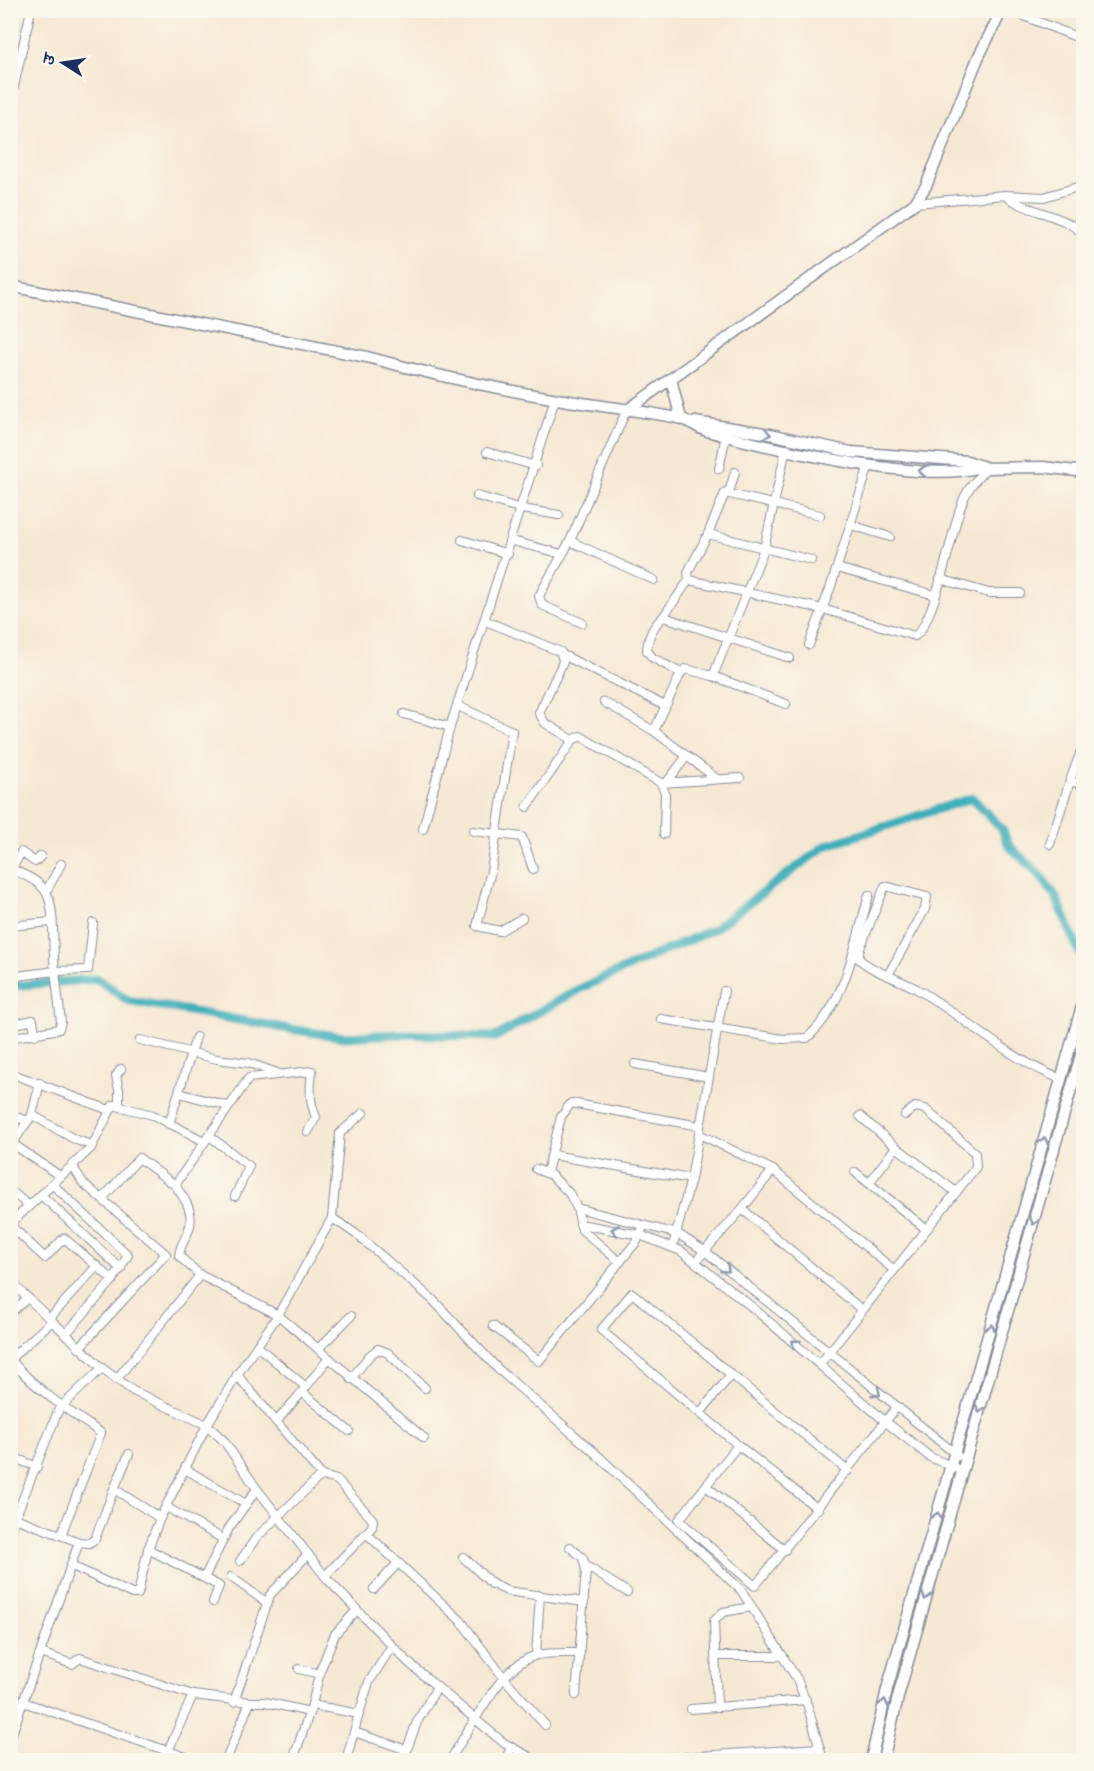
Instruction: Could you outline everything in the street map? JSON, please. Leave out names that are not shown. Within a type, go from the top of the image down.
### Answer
[{"type":"main road","points":[[626,411],[915,203],[926,186],[978,58],[1002,10]]},
{"type":"main road","points":[[10,286],[367,357],[418,371],[555,399],[707,423],[851,452],[968,461],[983,467]]},
{"type":"main road","points":[[670,379],[684,420]]},
{"type":"main road","points":[[684,420],[726,435],[869,465],[930,471],[967,471],[983,467],[1081,469]]},
{"type":"main road","points":[[871,1761],[887,1689],[1083,999]]},
{"type":"main road","points":[[883,1761],[899,1693],[1083,1044]]},
{"type":"street","points":[[10,104],[32,10]]},
{"type":"street","points":[[1009,10],[1083,40]]},
{"type":"street","points":[[915,203],[1005,195],[1044,197],[1083,185]]},
{"type":"street","points":[[1005,195],[1018,205],[1068,223],[1083,235]]},
{"type":"street","points":[[423,829],[450,727],[512,542],[555,399]]},
{"type":"street","points":[[582,622],[539,603],[539,596],[570,541],[626,411]]},
{"type":"street","points":[[719,469],[726,435]]},
{"type":"street","points":[[713,676],[764,549],[786,448]]},
{"type":"street","points":[[488,452],[536,466]]},
{"type":"street","points":[[809,645],[837,568],[869,465]]},
{"type":"street","points":[[689,580],[822,609],[915,636],[922,629],[935,595],[961,505],[968,489],[983,467]]},
{"type":"street","points":[[681,673],[653,658],[647,651],[647,642],[658,621],[689,580],[687,572],[708,534],[725,494],[730,489],[735,472]]},
{"type":"street","points":[[725,494],[775,503],[820,515]]},
{"type":"street","points":[[477,496],[522,509],[559,515]]},
{"type":"street","points":[[851,525],[890,537]]},
{"type":"street","points":[[708,534],[811,561]]},
{"type":"street","points":[[462,540],[508,554]]},
{"type":"street","points":[[570,541],[654,580]]},
{"type":"street","points":[[512,542],[562,554]]},
{"type":"street","points":[[837,568],[935,595]]},
{"type":"street","points":[[940,579],[989,593],[1020,593]]},
{"type":"street","points":[[663,617],[669,617],[790,658]]},
{"type":"street","points":[[486,621],[534,639],[561,652],[563,656],[665,706]]},
{"type":"street","points":[[563,656],[563,662],[539,712],[545,723],[573,740]]},
{"type":"street","points":[[654,731],[685,669],[713,676],[786,704]]},
{"type":"street","points":[[604,702],[654,731],[717,779]]},
{"type":"street","points":[[458,706],[512,731],[497,833],[477,926],[500,931],[522,918]]},
{"type":"street","points":[[404,714],[450,727]]},
{"type":"street","points":[[528,807],[573,740],[580,736],[588,738],[664,783],[740,778]]},
{"type":"street","points":[[1050,843],[1083,743]]},
{"type":"street","points":[[664,834],[664,783],[687,756]]},
{"type":"street","points":[[1070,781],[1083,785]]},
{"type":"street","points":[[473,831],[522,837],[533,869]]},
{"type":"street","points":[[10,1038],[59,1029],[61,1023],[51,907],[46,892],[38,883],[11,870],[21,852],[35,862],[41,856]]},
{"type":"street","points":[[46,892],[61,864]]},
{"type":"street","points":[[888,975],[925,909],[927,897],[885,886],[859,951],[859,958],[865,964],[919,990],[1023,1063],[1061,1079]]},
{"type":"street","points":[[661,1019],[800,1040],[815,1031],[832,1006],[845,976],[868,895]]},
{"type":"street","points":[[10,926],[51,922]]},
{"type":"street","points":[[10,960],[12,976],[88,970],[93,923]]},
{"type":"street","points":[[673,1245],[678,1234],[691,1179],[724,991]]},
{"type":"street","points":[[10,1024],[33,1020],[35,1035]]},
{"type":"street","points":[[169,1124],[196,1037]]},
{"type":"street","points":[[140,1040],[191,1053],[249,1063],[278,1073]]},
{"type":"street","points":[[635,1064],[709,1077]]},
{"type":"street","points":[[119,1106],[120,1090],[116,1076],[121,1069]]},
{"type":"street","points":[[175,1185],[249,1078],[312,1071],[310,1089],[316,1117],[308,1132]]},
{"type":"street","points":[[10,1072],[109,1110]]},
{"type":"street","points":[[40,1083],[30,1118],[12,1146],[60,1176]]},
{"type":"street","points":[[179,1093],[228,1106]]},
{"type":"street","points":[[547,1172],[561,1117],[571,1103],[699,1130],[773,1170],[894,1270]]},
{"type":"street","points":[[114,1280],[64,1238],[45,1258],[11,1223],[92,1145],[112,1105],[153,1115],[169,1124],[206,1138],[249,1166],[235,1196]]},
{"type":"street","points":[[820,1364],[976,1167],[975,1153],[922,1107],[915,1107],[905,1115]]},
{"type":"street","points":[[72,1566],[132,1594],[138,1594],[148,1549],[160,1518],[207,1425],[237,1375],[278,1315],[332,1218],[337,1141],[347,1125],[363,1113]]},
{"type":"street","points":[[10,1115],[30,1118],[76,1140],[92,1145]]},
{"type":"street","points":[[860,1116],[896,1147],[956,1192]]},
{"type":"street","points":[[869,1183],[896,1147]]},
{"type":"street","points":[[552,1155],[691,1179]]},
{"type":"street","points":[[102,1199],[139,1158],[175,1185],[186,1200],[190,1218],[189,1230],[180,1246],[179,1256],[200,1275],[278,1315],[351,1379],[424,1438]]},
{"type":"street","points":[[72,1165],[83,1183],[166,1254],[79,1348]]},
{"type":"street","points":[[536,1169],[547,1172],[569,1193],[577,1208],[580,1224],[588,1236],[620,1262]]},
{"type":"street","points":[[696,1261],[706,1252],[773,1170]]},
{"type":"street","points":[[855,1172],[927,1229]]},
{"type":"street","points":[[52,1184],[125,1251],[128,1260],[114,1280],[65,1335]]},
{"type":"street","points":[[10,1190],[29,1206]]},
{"type":"street","points":[[41,1195],[121,1269]]},
{"type":"street","points":[[577,1208],[678,1234],[706,1252],[954,1455],[966,1458]]},
{"type":"street","points":[[742,1209],[862,1310]]},
{"type":"street","points":[[332,1218],[356,1234],[433,1300],[498,1369],[594,1452],[732,1582],[752,1607],[783,1656],[806,1700],[823,1761]]},
{"type":"street","points":[[580,1224],[640,1235],[673,1245],[696,1261],[930,1457],[962,1471]]},
{"type":"street","points":[[493,1326],[539,1361],[620,1262],[640,1235],[644,1224]]},
{"type":"street","points":[[62,1535],[101,1432],[62,1406],[23,1374],[10,1359],[51,1320],[97,1266]]},
{"type":"street","points":[[116,1380],[200,1275]]},
{"type":"street","points":[[10,1281],[65,1335],[116,1380],[133,1391],[207,1425],[224,1441],[257,1489],[325,1576],[392,1646],[437,1687],[511,1748],[535,1761]]},
{"type":"street","points":[[818,1509],[601,1330],[632,1293],[848,1471]]},
{"type":"street","points":[[10,1313],[28,1298]]},
{"type":"street","points":[[318,1349],[351,1316]]},
{"type":"street","points":[[257,1346],[349,1431]]},
{"type":"street","points":[[351,1379],[378,1349],[388,1353],[425,1388]]},
{"type":"street","points":[[276,1422],[329,1358]]},
{"type":"street","points":[[10,1536],[15,1512],[37,1467],[45,1440],[62,1406],[102,1368]]},
{"type":"street","points":[[237,1375],[322,1476],[337,1480],[373,1520],[366,1533],[325,1576]]},
{"type":"street","points":[[700,1413],[730,1376]]},
{"type":"street","points":[[738,1445],[679,1520],[755,1587],[896,1408]]},
{"type":"street","points":[[15,1512],[62,1535],[79,1542],[89,1543],[95,1539],[129,1454]]},
{"type":"street","points":[[10,1456],[37,1467]]},
{"type":"street","points":[[185,1469],[246,1504]]},
{"type":"street","points":[[240,1561],[256,1538],[278,1515],[322,1476]]},
{"type":"street","points":[[706,1486],[785,1550]]},
{"type":"street","points":[[114,1489],[160,1518]]},
{"type":"street","points":[[204,1578],[223,1539],[257,1489]]},
{"type":"street","points":[[166,1507],[223,1539]]},
{"type":"street","points":[[366,1533],[461,1620],[504,1678],[545,1725]]},
{"type":"street","points":[[10,1739],[79,1542]]},
{"type":"street","points":[[570,1546],[580,1554],[586,1566],[576,1695]]},
{"type":"street","points":[[148,1549],[219,1587],[213,1602]]},
{"type":"street","points":[[234,1702],[270,1595],[308,1554]]},
{"type":"street","points":[[463,1557],[492,1584],[514,1594],[540,1595],[584,1602]]},
{"type":"street","points":[[374,1589],[398,1563]]},
{"type":"street","points":[[586,1566],[627,1592]]},
{"type":"street","points":[[231,1577],[267,1603]]},
{"type":"street","points":[[536,1655],[540,1595]]},
{"type":"street","points":[[717,1707],[714,1630],[717,1615],[752,1607]]},
{"type":"street","points":[[293,1761],[335,1634],[357,1610]]},
{"type":"street","points":[[346,1761],[369,1682],[392,1646]]},
{"type":"street","points":[[41,1653],[72,1664],[80,1658],[193,1695],[234,1702],[265,1702],[359,1714]]},
{"type":"street","points":[[450,1761],[475,1719],[504,1678],[536,1655],[580,1653]]},
{"type":"street","points":[[715,1656],[783,1656]]},
{"type":"street","points":[[298,1669],[320,1674]]},
{"type":"street","points":[[403,1761],[417,1722],[437,1687]]},
{"type":"street","points":[[164,1761],[193,1695]]},
{"type":"street","points":[[691,1709],[806,1700]]},
{"type":"street","points":[[23,1702],[195,1761]]},
{"type":"street","points":[[226,1761],[250,1702]]},
{"type":"street","points":[[354,1732],[407,1750]]},
{"type":"street","points":[[506,1761],[511,1748]]},
{"type":"street","points":[[685,1756],[819,1748]]},
{"type":"waterway","points":[[10,986],[98,979],[127,1000],[289,1029],[344,1037],[401,1034],[495,1037],[579,989],[714,929],[825,846],[972,798],[1002,829],[1009,846],[1040,875],[1056,897],[1084,963]]}]
